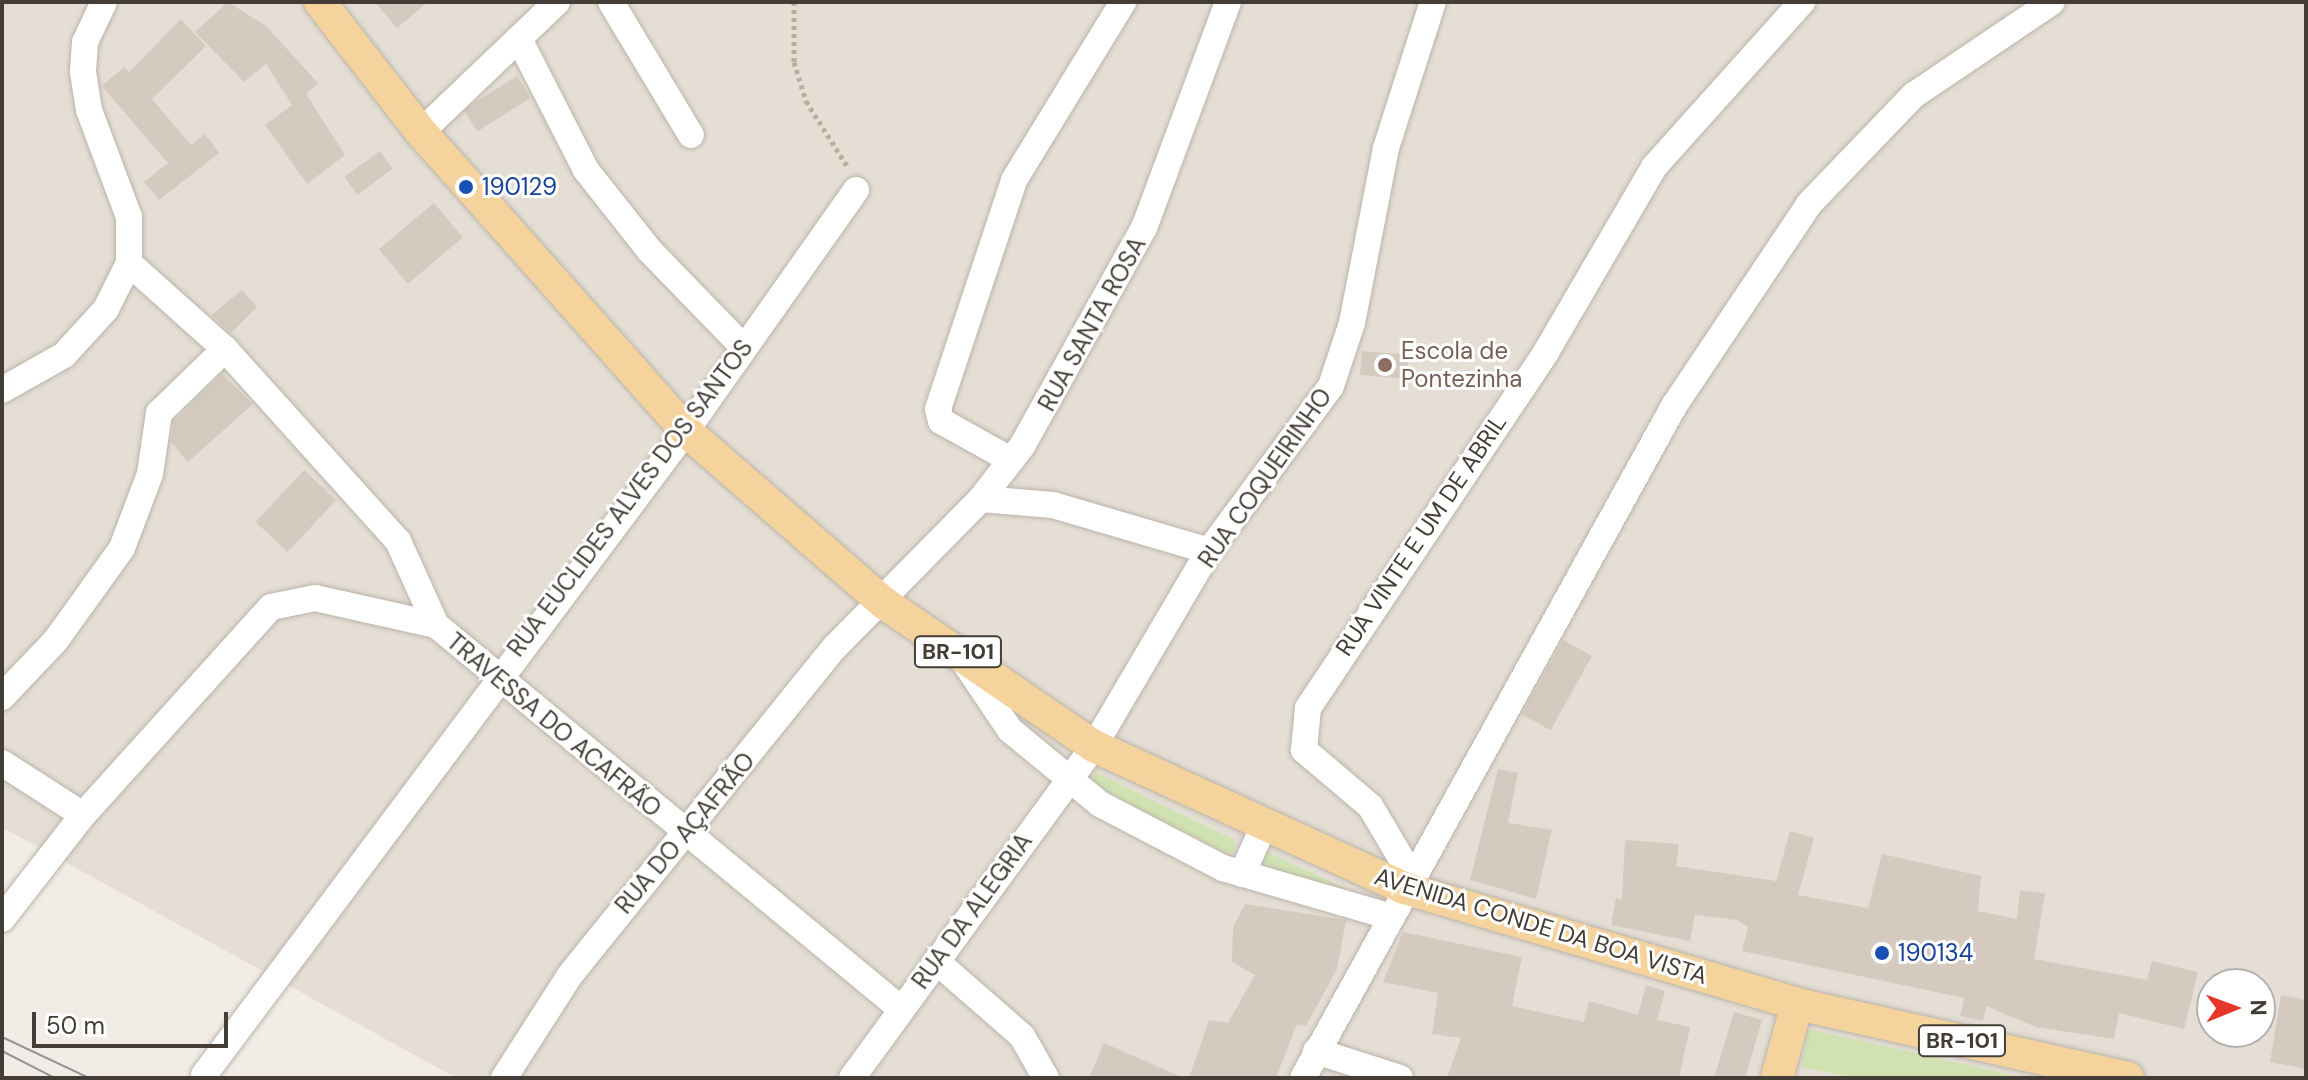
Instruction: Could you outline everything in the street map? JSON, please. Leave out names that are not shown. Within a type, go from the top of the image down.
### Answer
[{"type":"main road","name":"AVENIDA CONDE DA BOA VISTA","points":[[320,2],[421,132],[686,431],[884,603],[1094,746],[1263,828],[1408,882],[1797,1004]]},
{"type":"main road","points":[[1777,1078],[1797,1004]]},
{"type":"main road","name":"BR-101","points":[[1797,1004],[2128,1078]]},
{"type":"street","points":[[2,390],[64,355],[106,309],[129,263],[129,217],[89,110],[83,71],[85,42],[104,2]]},
{"type":"street","points":[[421,132],[557,2]]},
{"type":"street","points":[[611,2],[691,135]]},
{"type":"street","points":[[1011,460],[941,421],[938,409],[1014,180],[1123,2]]},
{"type":"street","name":"RUA SANTA ROSA","points":[[884,603],[981,499],[1011,460],[1113,295],[1228,2]]},
{"type":"street","name":"RUA COQUEIRINHO","points":[[1094,746],[1209,551],[1300,437],[1343,357],[1386,148],[1433,2]]},
{"type":"street","name":"RUA VINTE E UM DE ABRIL","points":[[1408,882],[1370,806],[1304,750],[1308,708],[1546,352],[1654,167],[1802,2]]},
{"type":"street","points":[[1303,1078],[1388,916],[1674,406],[1809,204],[1914,95],[2052,2]]},
{"type":"street","points":[[519,39],[586,170],[650,251],[743,347]]},
{"type":"street","name":"RUA EUCLIDES ALVES DOS SANTOS","points":[[204,1075],[497,676],[686,431],[856,190]]},
{"type":"street","points":[[129,263],[225,349],[398,541],[422,580],[436,625]]},
{"type":"street","points":[[2,697],[56,640],[122,548],[150,474],[159,413],[225,349]]},
{"type":"street","points":[[981,499],[1053,505],[1209,551]]},
{"type":"street","name":"TRAVESSA DO ACAFRÃO","points":[[2,919],[83,815],[271,607],[315,598],[436,625],[682,835],[901,1009]]},
{"type":"street","name":"RUA DO AÇAFRÃO","points":[[504,1078],[570,975],[682,835],[835,647],[884,603]]},
{"type":"street","points":[[959,653],[1010,730],[1100,804],[1242,874],[1388,916]]},
{"type":"street","name":"RUA DA ALEGRIA","points":[[852,1078],[1094,746]]},
{"type":"street","points":[[2,763],[83,815]]},
{"type":"street","points":[[1242,874],[1263,828]]},
{"type":"street","points":[[936,961],[1022,1036],[1046,1078]]},
{"type":"street","points":[[1316,1051],[1400,1078]]},
{"type":"path","points":[[794,2],[794,62],[806,101],[817,128],[845,157],[856,190]]},
{"type":"shaded area","points":[[2,2],[2306,2],[2306,1078],[456,1078],[2,827]]},
{"type":"green space","points":[[1095,772],[1234,840],[1236,850],[1227,854],[1092,784]]},
{"type":"green space","points":[[1265,852],[1360,895],[1356,902],[1262,864]]},
{"type":"green space","points":[[1809,1029],[2024,1078],[1857,1078],[1801,1067]]},
{"type":"building","points":[[228,2],[266,26],[318,83],[306,94],[345,155],[307,184],[265,125],[292,105],[266,64],[244,82],[195,32]]},
{"type":"building","points":[[375,2],[428,2],[397,28]]},
{"type":"building","points":[[181,19],[206,46],[152,99],[191,145],[205,134],[219,153],[159,200],[144,182],[168,163],[102,86],[124,67],[129,72]]},
{"type":"building","points":[[517,76],[531,98],[477,131],[464,109]]},
{"type":"building","points":[[380,151],[393,169],[357,195],[344,177]]},
{"type":"building","points":[[434,203],[463,237],[408,284],[379,249]]},
{"type":"building","points":[[242,290],[257,307],[231,333],[211,315]]},
{"type":"building","name":"Escola de Pontezinha","points":[[1362,351],[1409,355],[1407,379],[1360,375]]},
{"type":"building","points":[[222,374],[253,404],[188,462],[171,442],[174,421]]},
{"type":"building","points":[[304,470],[336,500],[288,552],[256,522]]},
{"type":"building","points":[[1563,640],[1592,656],[1551,730],[1522,714]]},
{"type":"building","points":[[1498,769],[1518,773],[1508,823],[1552,830],[1536,899],[1470,880]]},
{"type":"building","points":[[1790,831],[1814,838],[1798,895],[1868,908],[1882,854],[1981,876],[1978,911],[2017,919],[2020,891],[2045,893],[2034,959],[2147,980],[2152,961],[2196,972],[2184,1029],[2119,1013],[2114,1039],[2036,1027],[1986,1006],[1983,1021],[1960,1016],[1964,998],[1742,951],[1748,927],[1737,920],[1695,915],[1690,941],[1611,925],[1616,898],[1622,900],[1625,840],[1679,844],[1676,866],[1776,881]]},
{"type":"building","points":[[1245,904],[1346,920],[1337,969],[1306,1026],[1297,1024],[1276,1078],[1189,1078],[1209,1020],[1228,1023],[1255,975],[1232,962],[1233,927]]},
{"type":"building","points":[[1403,932],[1522,957],[1512,1006],[1584,1022],[1589,1001],[1638,1015],[1646,985],[1665,991],[1657,1020],[1690,1027],[1679,1078],[1447,1078],[1461,1038],[1432,1034],[1438,993],[1383,982]]},
{"type":"building","points":[[2281,995],[2306,1000],[2306,1069],[2270,1062],[2272,1048],[2276,1048]]},
{"type":"building","points":[[1734,1012],[1762,1020],[1745,1078],[1714,1078]]},
{"type":"building","points":[[1104,1043],[1184,1078],[1089,1078]]},
{"type":"tram line","points":[[2,1037],[89,1078]]},
{"type":"tram line","points":[[2,1051],[55,1078]]},
{"type":"place","name":"190129","points":[[466,187]]},
{"type":"place","name":"Escola de Pontezinha","points":[[1385,365]]},
{"type":"place","name":"190134","points":[[1882,953]]}]
